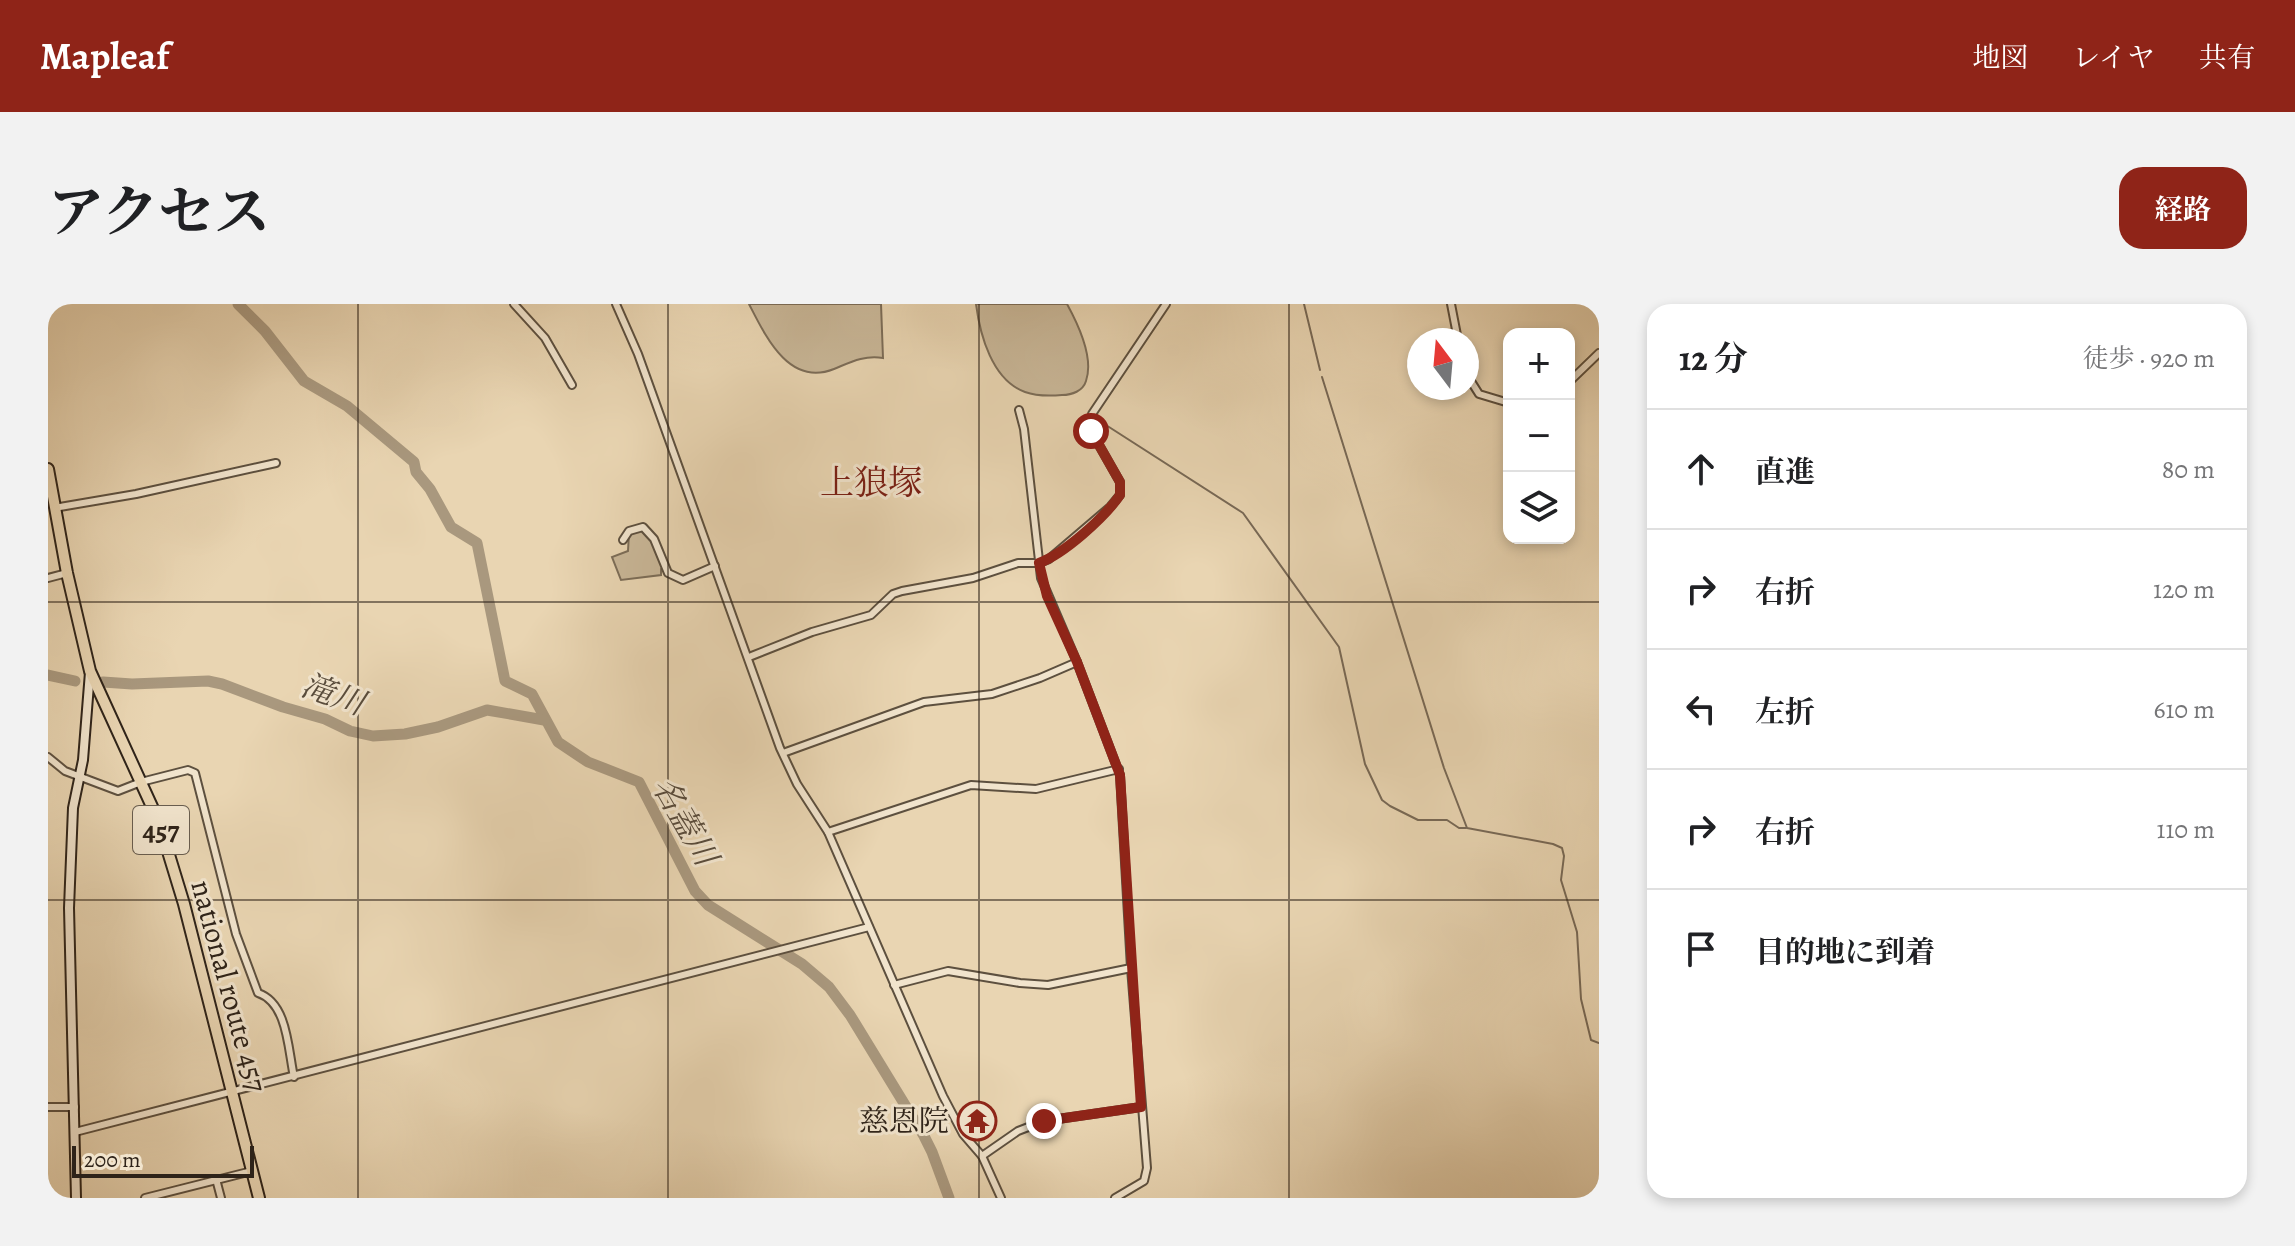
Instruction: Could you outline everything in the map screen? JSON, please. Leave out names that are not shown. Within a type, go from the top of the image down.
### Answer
[{"type":"highway","name":"national route 457","points":[[48,469],[67,573],[90,671],[159,822],[184,904],[259,1198]]},
{"type":"street","points":[[514,304],[545,338],[572,385]]},
{"type":"street","points":[[616,304],[638,354],[783,753],[797,784],[828,832],[956,1121],[982,1156],[1001,1198]]},
{"type":"street","points":[[749,657],[829,626],[871,615],[893,594],[973,578],[1018,563],[1039,563],[1071,543],[1120,495],[1120,482],[1091,431],[1092,414],[1166,304]]},
{"type":"street","points":[[1451,304],[1456,328]]},
{"type":"street","points":[[1575,376],[1599,353]]},
{"type":"street","points":[[1479,394],[1503,401]]},
{"type":"street","points":[[1019,410],[1028,457],[1039,563],[1047,596],[1119,769],[1147,1168],[1144,1181],[1115,1198]]},
{"type":"street","points":[[54,508],[136,494],[276,463]]},
{"type":"street","points":[[623,540],[629,531],[643,527],[650,532],[668,573],[683,580],[715,566]]},
{"type":"street","points":[[48,578],[67,573]]},
{"type":"street","points":[[783,753],[924,702],[982,697],[1030,682],[1077,662]]},
{"type":"street","points":[[76,1198],[69,908],[73,808],[83,760],[90,671]]},
{"type":"street","points":[[48,757],[65,771],[118,791],[188,770],[195,773],[236,934],[258,993],[268,996],[278,1009],[294,1077]]},
{"type":"street","points":[[828,832],[971,785],[1036,789],[1119,769]]},
{"type":"street","points":[[75,1132],[869,927]]},
{"type":"street","points":[[894,985],[948,971],[1048,985],[1131,968]]},
{"type":"street","points":[[48,1107],[75,1107]]},
{"type":"street","points":[[982,1156],[1018,1131],[1044,1121],[1141,1107]]},
{"type":"street","points":[[145,1198],[252,1171]]},
{"type":"street","points":[[216,1179],[221,1198]]},
{"type":"shaded area","points":[[749,304],[881,304],[883,358],[864,358],[818,373],[804,371],[781,356]]},
{"type":"shaded area","points":[[976,304],[1067,304],[1080,331],[1088,362],[1086,381],[1082,387],[1070,394],[1048,396],[1025,392],[1014,386],[1004,378],[990,355]]},
{"type":"shaded area","points":[[648,532],[663,568],[661,575],[621,580],[612,557],[628,551],[629,533]]},
{"type":"waterway","name":"名蓋川","points":[[238,304],[265,331],[304,381],[347,406],[414,462],[416,472],[430,489],[451,527],[477,543],[505,681],[532,694],[558,742],[588,762],[639,782],[695,891],[708,905],[802,964],[829,987],[850,1015],[924,1136],[949,1198]]},
{"type":"waterway","points":[[1304,304],[1320,370]]},
{"type":"waterway","points":[[1322,377],[1444,768],[1467,828],[1562,848],[1561,880],[1577,932],[1581,999],[1591,1040],[1599,1043]]},
{"type":"waterway","points":[[1095,418],[1243,513],[1339,647],[1365,764],[1382,800],[1418,820],[1447,820],[1459,828],[1466,828]]},
{"type":"waterway","name":"滝川","points":[[48,675],[75,681]]},
{"type":"waterway","name":"滝川","points":[[103,682],[208,681],[325,719],[350,731],[373,736],[405,734],[438,727],[487,710],[544,720]]},
{"type":"place","name":"慈恩院","points":[[977,1121]]},
{"type":"district","name":"上狼塚","points":[[871,482]]},
{"type":"route","points":[[1044,1121],[1141,1107],[1120,775],[1077,662],[1047,596],[1039,563],[1071,543],[1120,495],[1120,482],[1091,431]]}]
